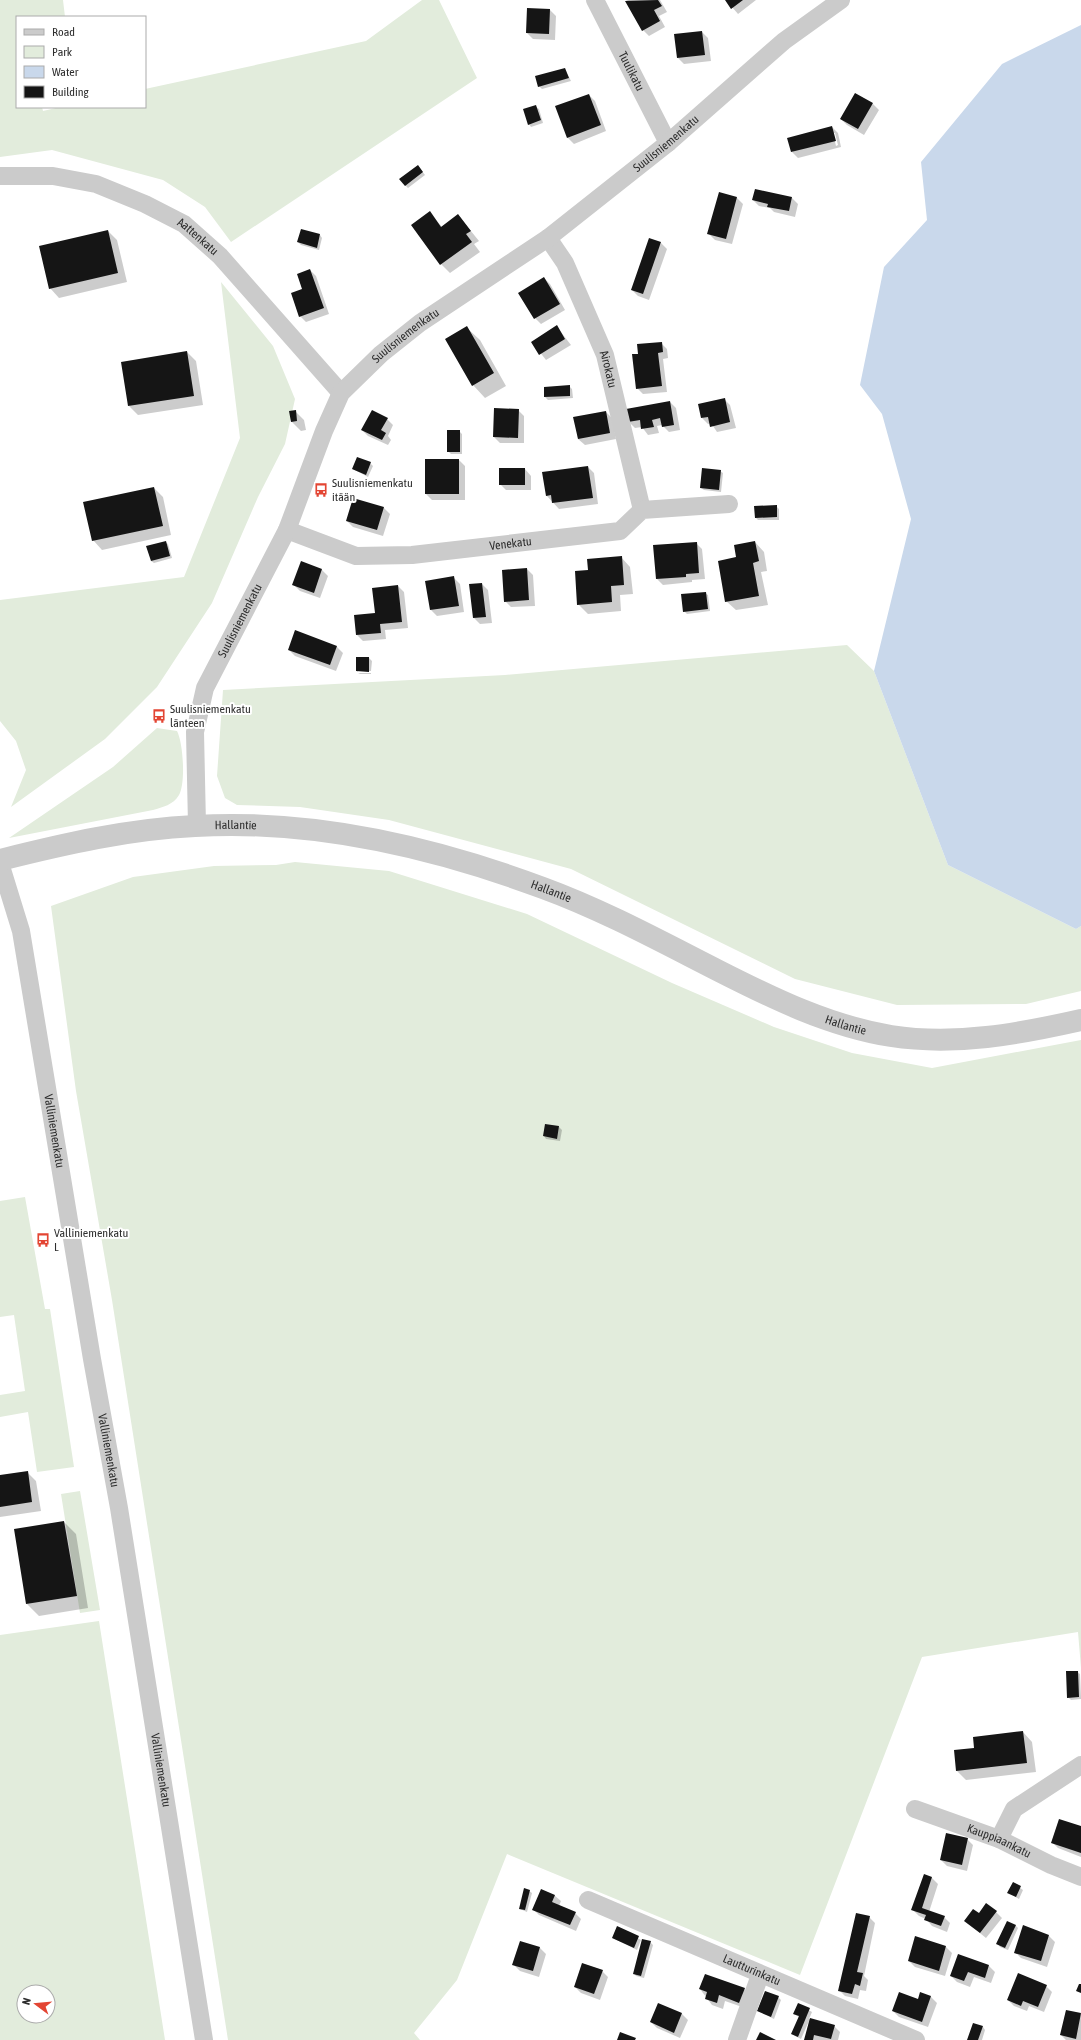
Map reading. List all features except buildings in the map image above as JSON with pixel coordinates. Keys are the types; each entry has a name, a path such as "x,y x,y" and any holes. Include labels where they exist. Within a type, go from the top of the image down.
{"street":[{"name":"Tuulikatu","path":"595,0 668,143"},
{"name":"Suulisniemenkatu","path":"197,825 195,732 205,688 287,530 324,431 341,393 381,354 420,323 548,238 668,143 784,41 841,0"},
{"name":"Aattenkatu","path":"0,176 53,176 96,184 145,204 184,224 220,256 341,393"},
{"name":"Airokatu","path":"548,238 565,263 606,355 642,510"},
{"path":"642,510 729,504"},
{"name":"Venekatu","path":"287,530 356,556 412,555 620,530 642,510"},
{"name":"Hallantie","path":"0,860 48,848 125,833 197,825 278,827 342,834 401,846 490,869 546,889 599,912 762,993 811,1014 858,1029 893,1036 977,1039 1022,1033 1081,1020"},
{"name":"Valliniemenkatu","path":"0,863 21,931 92,1359 119,1508 204,2040"},
{"path":"999,1839 1014,1809 1081,1765"},
{"name":"Kauppiaankatu","path":"915,1809 999,1839 1051,1864 1081,1876"},
{"name":"Lautturinkatu","path":"588,1900 760,1975 916,2040"},
{"path":"737,2040 760,1975"}],"green space":[{"path":"0,0 63,0 65,16 16,16 16,108 42,108 43,111 56,108 146,108 146,89 366,41 422,0 439,0 477,78 231,242 205,207 163,180 52,150 0,157"},
{"path":"221,282 273,346 295,399 285,444 258,497 212,603 157,687 105,739 11,807 26,770 16,741 0,721 0,600 184,577 240,438"},
{"path":"847,645 874,671 948,865 1076,929 1081,926 1081,991 1026,1004 897,1005 795,979 571,869 389,820 300,807 237,805 225,798 217,776 223,690 505,675"},
{"path":"157,728 177,731 181,744 183,763 182,781 179,795 174,801 168,805 153,810 9,838 113,767"},
{"path":"295,862 389,871 527,914 672,983 774,1027 852,1053 932,1068 1081,1040 1081,1668 1078,1632 922,1657 800,1975 507,1854 457,1980 414,2033 420,2040 228,2040 112,1300 76,1091 51,906 133,877 214,866 276,865"},
{"path":"25,1197 45,1309 50,1309 74,1467 37,1472 28,1412 0,1417 0,1395 25,1391 14,1315 0,1317 0,1201"},
{"path":"80,1491 100,1610 80,1613 61,1494"},
{"path":"99,1621 165,2040 0,2040 0,1635"}],"water":[{"path":"1081,25 1081,926 1076,929 948,865 874,671 911,519 882,414 860,385 884,267 927,220 921,162 1002,64"}],"place":[{"name":"Suulisniemenkatu itään","path":"321,490"},
{"name":"Suulisniemenkatu länteen","path":"159,716"},
{"name":"Valliniemenkatu L","path":"43,1240"}]}
